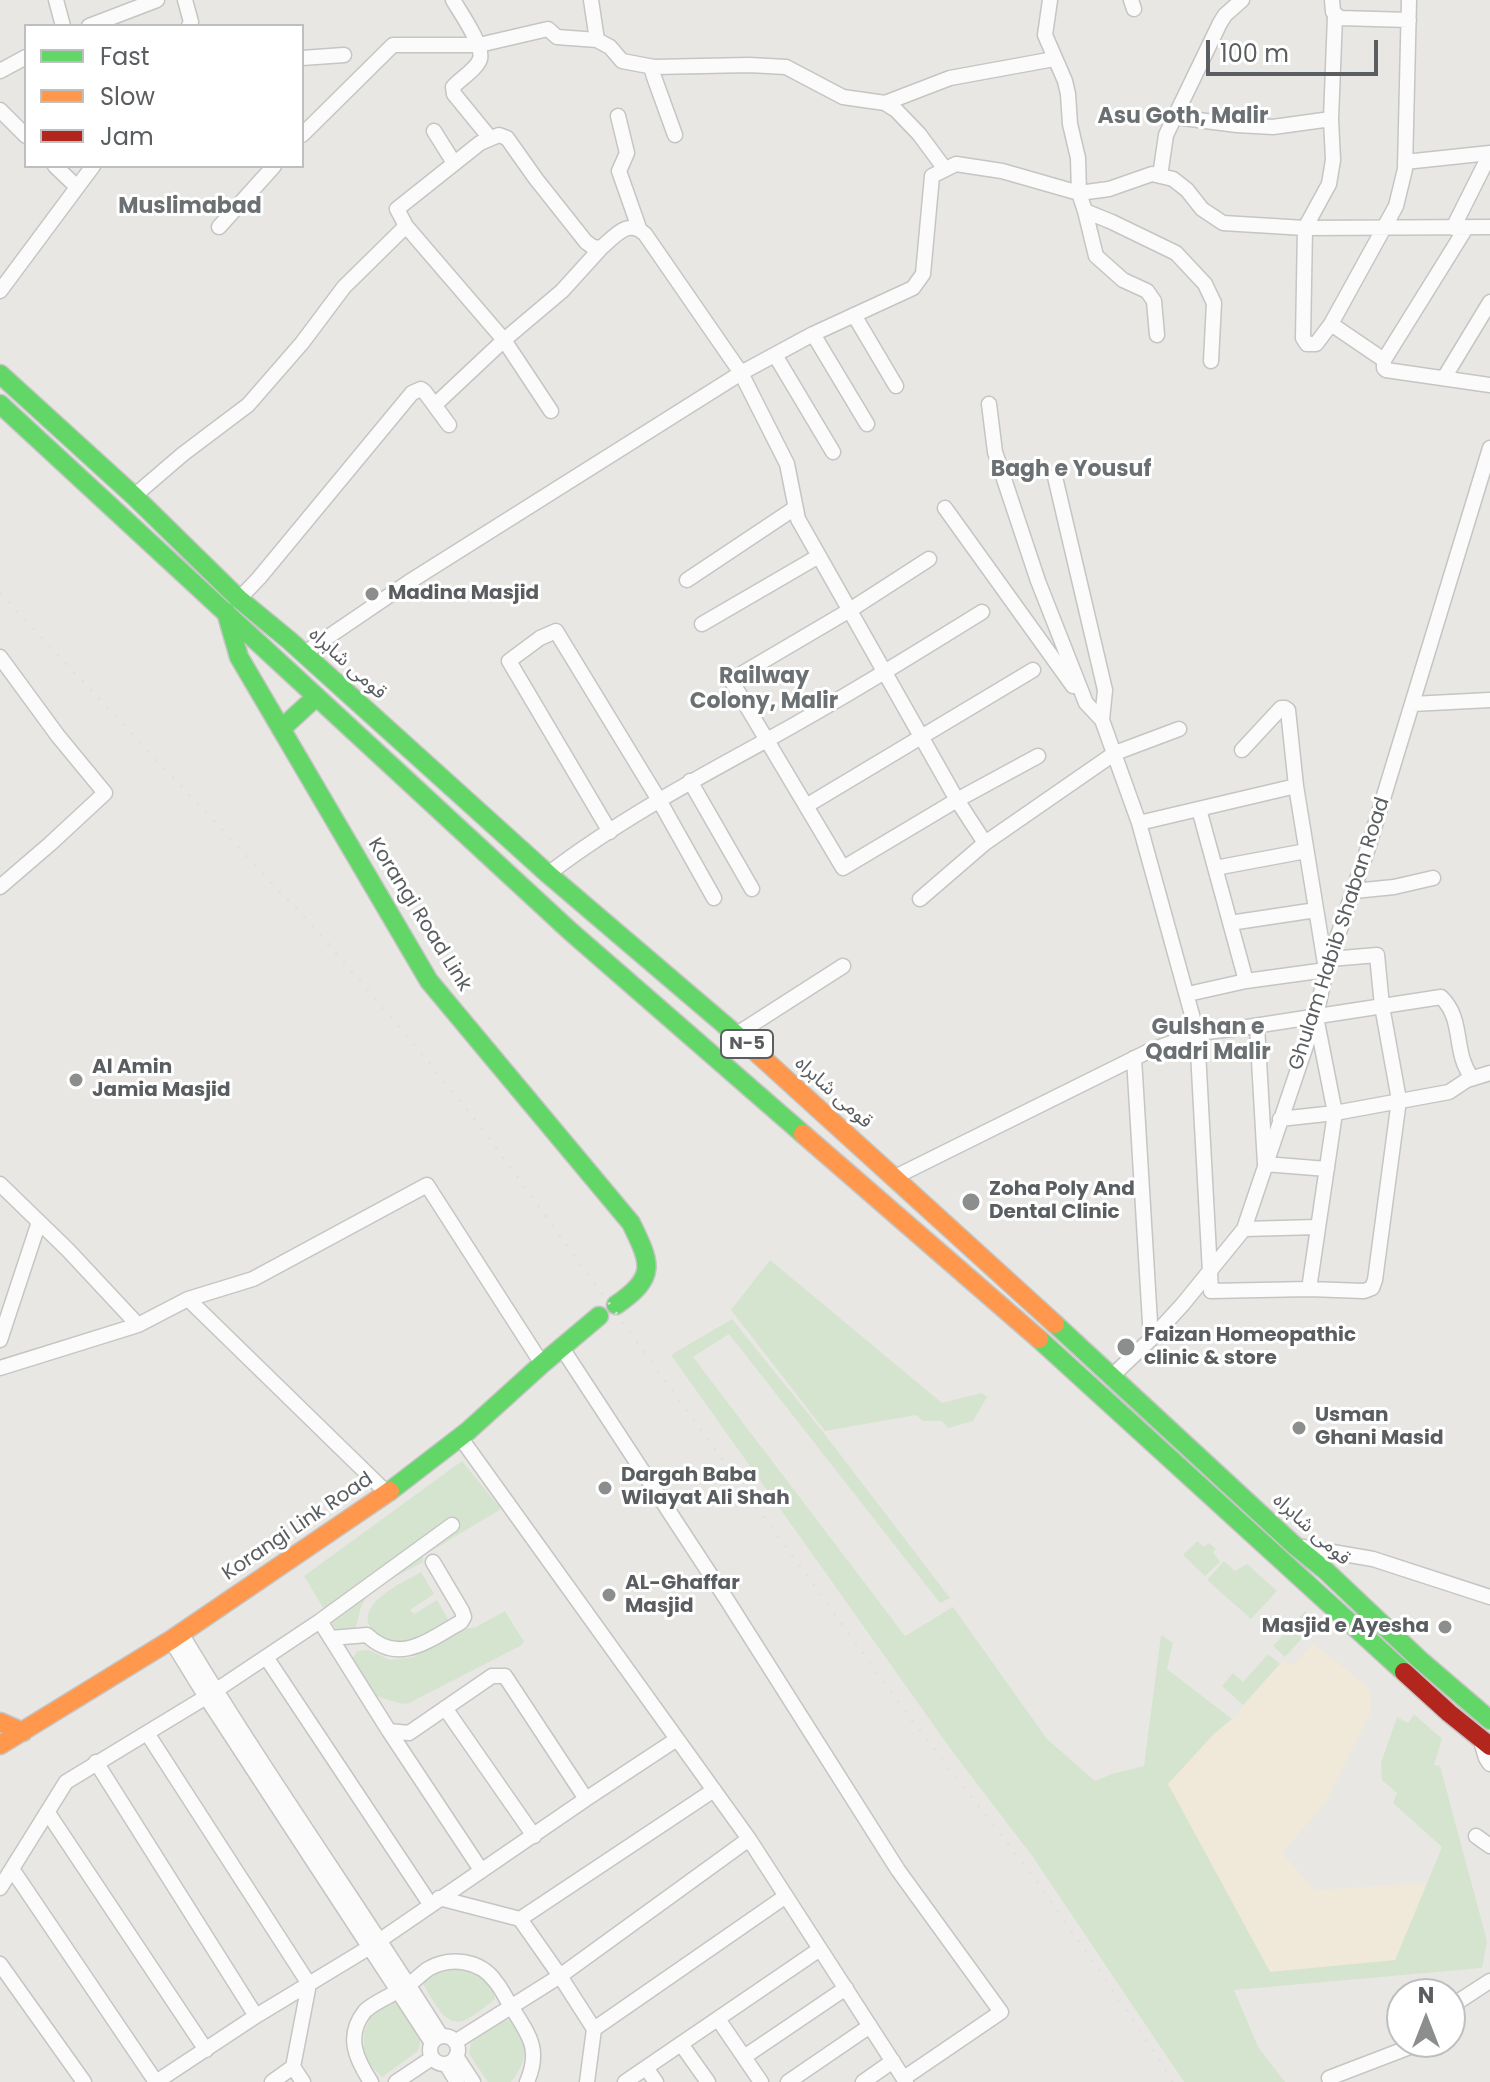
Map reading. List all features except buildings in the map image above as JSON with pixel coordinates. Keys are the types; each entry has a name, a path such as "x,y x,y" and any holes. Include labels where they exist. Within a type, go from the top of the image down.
{"main road":[{"name":"قومی شاہراہ","path":"0,374 134,496 316,697 570,931 1051,1350 1485,1742"},
{"name":"قومی شاہراہ","path":"0,404 232,606 303,654 548,874 737,1034 1420,1660 1489,1718"},
{"name":"Korangi Road Link","path":"232,606 239,657 429,981 631,1223 645,1250 648,1270 640,1287 616,1305"},
{"path":"281,729 316,697"},
{"name":"Korangi Link Road","path":"0,1745 176,1636 387,1493 460,1437 599,1316"},
{"path":"1249,1532 1261,1515"},
{"path":"0,1722 23,1732"}],"street":[{"path":"56,0 62,24"},
{"path":"94,24 157,0"},
{"path":"185,0 190,24"},
{"path":"453,0 479,45 480,60 453,87 454,94 490,138"},
{"path":"591,0 597,40"},
{"path":"1050,0 1045,35 1065,81 1078,158 1079,193 1096,256 1123,280 1147,291 1154,301 1157,335"},
{"path":"1160,176 1166,135 1220,23 1242,0"},
{"path":"1332,0 1331,8 1335,16 1331,119 1333,160 1329,184 1305,228 1303,338 1307,344 1316,344 1331,324 1396,206 1405,162 1409,0"},
{"path":"1335,16 1409,20"},
{"path":"304,128 393,45 479,45 548,29 557,37 597,40 610,47 622,61 654,67 786,67 843,97 885,103 896,110 945,169"},
{"path":"304,58 344,55"},
{"path":"0,71 24,58"},
{"path":"885,103 950,78 1054,59"},
{"path":"654,67 652,70 675,135"},
{"path":"0,110 24,134"},
{"path":"618,116 627,153 619,171 639,228 741,373 787,464 798,519 957,800 985,843"},
{"path":"1175,117 1273,127 1331,119"},
{"path":"434,131 454,163"},
{"path":"551,411 504,340 406,226 397,209 454,163 499,135 507,138 586,242 601,248"},
{"path":"1405,162 1490,153 1460,228 1384,360 1384,368 1390,372 1490,385"},
{"path":"303,654 409,582 741,373 813,334 913,288 923,274 932,176 956,164 1002,171 1079,193 1109,189 1152,174 1173,179 1187,190 1202,209 1223,223 1305,228 1490,227"},
{"path":"57,168 77,187"},
{"path":"0,291 91,168"},
{"path":"219,227 272,168"},
{"path":"1085,211 1176,253 1205,284 1214,303 1211,361"},
{"path":"134,496 248,405 302,343 344,287 406,226"},
{"path":"438,402 562,291 619,232 629,227 639,228"},
{"path":"1444,378 1490,302"},
{"path":"854,315 896,386"},
{"path":"1331,324 1384,360"},
{"path":"813,334 867,424"},
{"path":"775,355 833,452"},
{"path":"232,606 259,578 412,393 421,389 424,391 449,425"},
{"path":"989,404 995,452 1038,581 1086,703"},
{"name":"Ghulam Habib Shaban Road","path":"1112,1376 1183,1304 1244,1229 1316,1016 1328,965 1486,471 1490,448"},
{"path":"1055,477 1105,690 1102,720"},
{"path":"687,580 795,508"},
{"path":"945,508 1086,703 1102,720 1139,823 1197,1033 1211,1291 1364,1291 1372,1288 1399,1100 1382,1006 1377,955 1188,994"},
{"path":"702,624 819,556"},
{"path":"929,559 731,680 843,868 1038,756"},
{"path":"548,874 584,846 690,781 885,672 982,612"},
{"path":"610,832 509,661 540,638 556,631 659,800 714,898"},
{"path":"0,657 105,793 0,887"},
{"path":"806,806 1033,670"},
{"path":"1412,704 1490,700"},
{"path":"1242,750 1281,708 1288,710 1306,851 1328,965"},
{"path":"920,899 985,843 1115,753 1179,729"},
{"path":"690,781 752,889"},
{"path":"1139,823 1296,786"},
{"path":"1199,809 1246,981"},
{"path":"1215,868 1306,851"},
{"path":"1354,891 1394,887 1433,878"},
{"path":"1230,923 1316,910"},
{"path":"737,1034 843,966"},
{"path":"893,1178 1134,1058 1197,1033 1441,997 1454,1014 1460,1049 1466,1070 1472,1078"},
{"path":"1309,1289 1335,1113 1316,1016"},
{"path":"1257,1026 1265,1164 1327,1169"},
{"path":"1134,1058 1151,1339"},
{"path":"1280,1119 1335,1113 1449,1092 1472,1078 1490,1073"},
{"path":"0,1184 138,1325"},
{"path":"0,1368 138,1325 188,1299 253,1279 427,1185 542,1364"},
{"path":"0,1340 39,1222"},
{"path":"1244,1229 1318,1227"},
{"path":"188,1299 387,1493"},
{"path":"460,1437 749,1839 905,2080 1001,2012 898,1870 562,1348"},
{"path":"0,1888 66,1782 266,1657 452,1525"},
{"path":"1294,1545 1373,1559 1490,1597"},
{"path":"331,1638 367,1635 378,1646 398,1651 418,1646 461,1622 464,1617 462,1611 433,1562"},
{"path":"320,1621 481,1870"},
{"path":"176,1636 210,1694 444,2050 473,2082"},
{"path":"266,1657 435,1901 520,1919 594,2029 587,2082"},
{"path":"389,1731 409,1733 492,1676 505,1676 586,1799"},
{"path":"445,1708 534,1836"},
{"path":"147,1733 309,1984 293,2067 272,2082"},
{"path":"12,1869 156,2082 375,1943 677,1739"},
{"path":"1485,1742 1486,1758 1490,1764"},
{"path":"96,1762 256,2016"},
{"path":"520,1919 714,1790"},
{"path":"48,1813 206,2050"},
{"path":"1476,1836 1490,1846"},
{"path":"396,2082 560,1976 749,1839"},
{"path":"594,2029 786,1896"},
{"path":"625,2082 820,1949"},
{"path":"371,2082 359,2063 354,2038 366,2010 430,1968 446,1962 467,1962 482,1968 494,1979 529,2034 533,2047 533,2068 527,2082"},
{"path":"0,1964 84,2082"},
{"path":"1466,1997 1490,1981"},
{"path":"744,2057 846,1988"},
{"path":"718,2019 761,2082"},
{"path":"788,2082 870,2026"},
{"path":"681,2044 708,2082"},
{"path":"444,2050 457,2082"},
{"path":"1329,2078 1386,2056"},
{"path":"863,2082 893,2061"},
{"path":"293,2067 303,2082"},
{"path":"646,2068 656,2082"}],"green space":[{"path":"770,1260 942,1403 982,1393 987,1397 973,1421 948,1428 942,1421 923,1421 916,1415 825,1431 731,1310"},
{"path":"732,1319 950,1598 940,1603 729,1334 693,1357 905,1636 953,1607 1047,1739 1095,1781 1144,1766 1161,1635 1173,1643 1167,1669 1232,1719 1214,1734 1168,1785 1395,1960 1442,1847 1393,1803 1397,1793 1382,1780 1381,1763 1397,1717 1408,1723 1414,1714 1442,1739 1434,1765 1440,1766 1487,1941 1482,1968 1234,1990 1258,2047 1285,2082 1184,2082 1033,1857 952,1751 671,1355"},
{"path":"462,1461 501,1509 423,1556 423,1562 372,1589 361,1607 352,1642 345,1644 304,1576"},
{"path":"1197,1541 1204,1547 1209,1543 1216,1549 1213,1552 1220,1562 1205,1576 1183,1555"},
{"path":"1224,1561 1235,1571 1247,1564 1277,1591 1251,1619 1207,1580"},
{"path":"421,1572 434,1594 410,1610 414,1614 437,1600 450,1623 412,1644 394,1646 371,1629 368,1618 371,1609 388,1591"},
{"path":"505,1611 524,1642 520,1646 409,1703 402,1704 373,1695 353,1658 357,1651 369,1650 390,1660 413,1657"},
{"path":"1305,1611 1317,1622 1285,1657 1273,1646"},
{"path":"1268,1654 1280,1664 1243,1705 1222,1686 1233,1673 1243,1682"},
{"path":"452,1966 467,1969 486,1980 495,1999 475,2014 456,2022 444,2015 423,1984 436,1972"},
{"path":"395,2000 421,2037 418,2051 382,2077 369,2064 364,2049 364,2032 371,2016"},
{"path":"509,2019 522,2033 524,2058 511,2082 488,2082 469,2054 471,2043 493,2026"}],"sand":[{"path":"1313,1643 1370,1689 1371,1712 1326,1802 1282,1853 1315,1890 1427,1883 1395,1960 1270,1972 1168,1784 1232,1719 1280,1664 1284,1661 1293,1666"}],"railway":[{"path":"0,593 316,930 481,1127 914,1723 1036,1880 1173,2082"}],"traffic: fast":[{"path":"0,374 134,496 239,599 290,641 548,874 746,1043"},
{"path":"0,404 570,931 803,1134"},
{"path":"226,612 239,657 429,981 631,1223 643,1249 646,1269 638,1286 616,1305"},
{"path":"281,729 316,697"},
{"path":"390,1491 468,1431 599,1316"},
{"path":"1055,1324 1420,1660 1490,1720"},
{"path":"1039,1339 1404,1672"}],"traffic: slow":[{"path":"746,1043 1055,1324"},
{"path":"803,1134 1039,1339"},
{"path":"0,1745 171,1640 390,1491"},
{"path":"0,1722 23,1732"}],"traffic: jam":[{"path":"1404,1672 1490,1746"}],"place":[{"name":"Madina Masjid","path":"372,594"},
{"name":"Al Amin Jamia Masjid","path":"76,1080"},
{"name":"Zoha Poly And Dental Clinic","path":"971,1202"},
{"name":"Faizan Homeopathic clinic & store","path":"1126,1347"},
{"name":"Usman Ghani Masid","path":"1299,1428"},
{"name":"Dargah Baba Wilayat Ali Shah","path":"605,1488"},
{"name":"AL-Ghaffar Masjid","path":"609,1595"},
{"name":"Masjid e Ayesha","path":"1445,1627"}],"district":[{"name":"Asu Goth, Malir","path":"1183,117"},
{"name":"Muslimabad","path":"190,207"},
{"name":"Bagh e Yousuf","path":"1071,470"},
{"name":"Railway Colony, Malir","path":"764,690"},
{"name":"Gulshan e Qadri Malir","path":"1208,1040"}]}
